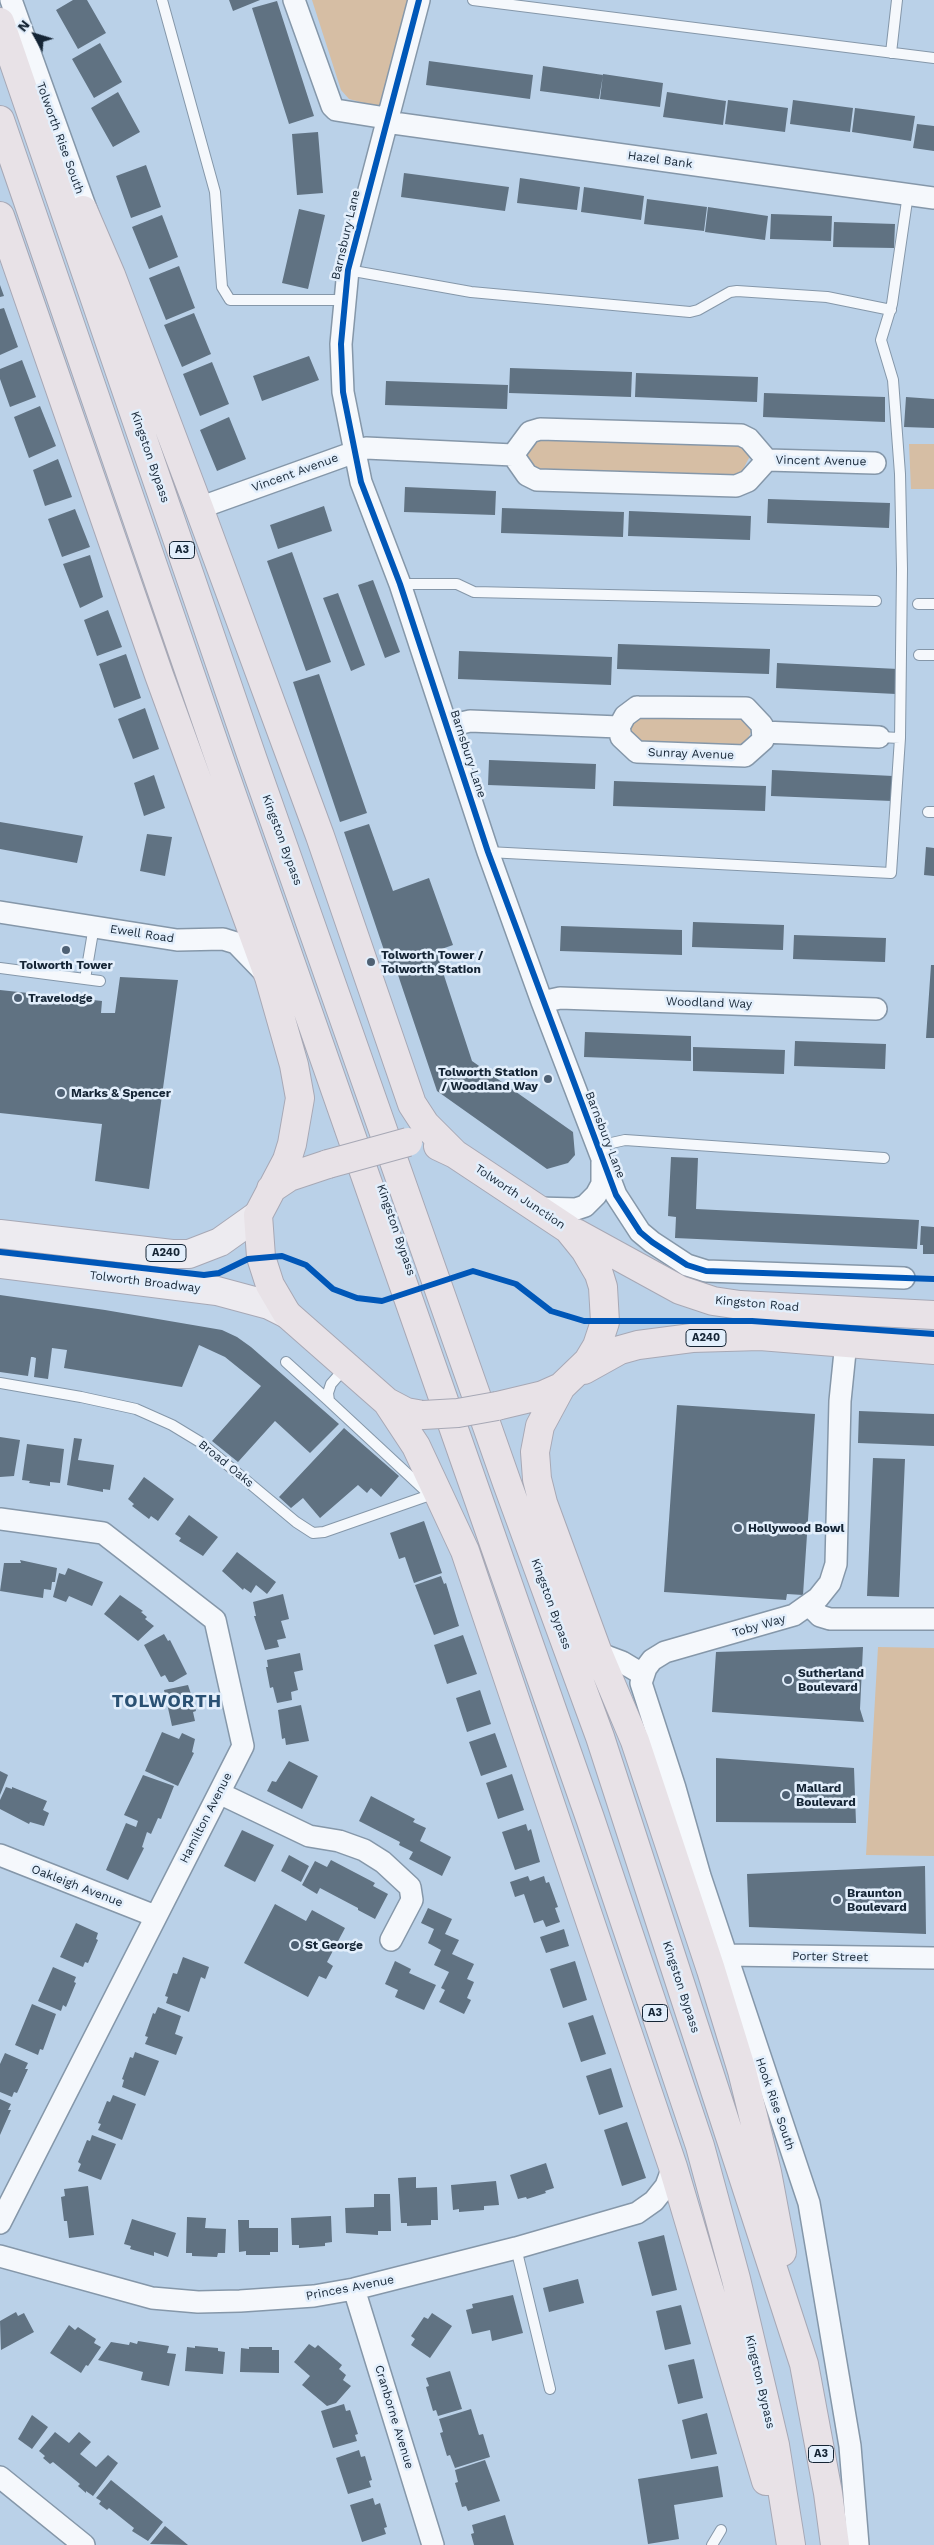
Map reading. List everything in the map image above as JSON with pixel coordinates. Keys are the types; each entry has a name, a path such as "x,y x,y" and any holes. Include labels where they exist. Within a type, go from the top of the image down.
{"highway":[{"path":"0,20 111,275 320,836 412,1104 425,1124 455,1154"},
{"name":"Kingston Bypass","path":"0,20 253,760 504,1473 600,1737 804,2364 828,2493 835,2545"},
{"name":"Kingston Bypass","path":"0,120 215,746 590,1818 700,2146 736,2279 775,2445 791,2545"},
{"path":"0,216 159,675 269,977 294,1065 300,1098 297,1124 287,1160 271,1189"},
{"name":"Tolworth Junction","path":"258,1215 261,1258 270,1285 287,1314 387,1402 406,1412 423,1415 458,1413 543,1395 568,1382 588,1361 598,1346 605,1322 606,1306 599,1274 585,1250 568,1229 455,1154 421,1141 408,1142 289,1177 271,1189"},
{"name":"A240","path":"258,1215 271,1189"},
{"name":"Kingston Road","path":"568,1229 651,1276 680,1290 713,1301 740,1305 934,1315"},
{"name":"A240","path":"568,1382 606,1357 638,1345 692,1338 760,1336 934,1350"},
{"path":"568,1382 540,1426 535,1452 537,1479 543,1503 598,1653 635,1741 708,1961 742,2071 767,2172 804,2364"},
{"path":"387,1402 416,1446 434,1492 465,1551 673,2167 769,2490 783,2545"}],"main road":[{"name":"A240","path":"0,1234 172,1254 189,1254 220,1242 258,1215"},
{"name":"Tolworth Broadway","path":"0,1264 217,1292 269,1306 287,1314"}],"street":[{"name":"Tolworth Rise South","path":"11,0 111,275"},
{"name":"Hazel Bank","path":"294,0 332,106 336,110 386,120 934,198"},
{"name":"Barnsbury Lane","path":"419,0 348,270 341,344 343,392 361,482 400,584 488,852 542,1002 616,1195 640,1232 671,1257 687,1266 706,1271 904,1278"},
{"name":"Vincent Avenue","path":"513,455 530,432 540,429 741,435 749,439 767,460 875,463"},
{"name":"Vincent Avenue","path":"199,508 366,448 513,455"},
{"name":"Vincent Avenue","path":"513,455 527,475 537,480 736,486 748,481 767,460"},
{"path":"448,726 470,721 620,727 625,716 637,707 746,708 757,717 763,732 879,737"},
{"name":"Sunray Avenue","path":"620,727 621,737 637,752 734,756 745,756 753,751 763,740 763,732"},
{"name":"Ewell Road","path":"0,912 177,940 223,939 236,943 269,977"},
{"name":"Woodland Way","path":"542,1002 560,998 876,1009"},
{"name":"Barnsbury Lane","path":"537,1208 576,1209 591,1202 602,1184 600,1152"},
{"name":"Toby Way","path":"642,1674 652,1660 665,1652 794,1615 818,1598 830,1583 836,1564 840,1401 846,1342"},
{"name":"Hamilton Avenue","path":"0,1519 103,1533 214,1620 243,1746 0,2223"},
{"path":"809,1605 820,1616 830,1619 934,1619"},
{"path":"598,1653 622,1662 642,1674"},
{"name":"Hook Rise South","path":"642,1674 641,1683 726,1955 809,2203 850,2446 858,2545"},
{"path":"219,1793 309,1836 340,1841 364,1850 383,1862 410,1887 412,1900 391,1940"},
{"name":"Oakleigh Avenue","path":"0,1855 155,1916"},
{"name":"Porter Street","path":"726,1955 934,1958"},
{"name":"Princes Avenue","path":"0,2256 152,2298 198,2302 267,2300 354,2289 516,2248 637,2213 654,2201 666,2186 673,2167"},
{"name":"Cranborne Avenue","path":"354,2289 433,2545"},
{"path":"0,2477 84,2545"}],"lane":[{"path":"162,0 215,192 222,287 230,300 345,300"},
{"path":"473,0 934,58"},
{"path":"891,53 897,0"},
{"path":"488,852 891,873 900,738 902,569 900,474 892,380 881,340 891,310 908,194"},
{"path":"348,270 471,292 690,312 698,310 730,292 737,291 828,297 891,310"},
{"path":"400,584 456,584 474,592 605,593 738,599 876,601"},
{"path":"918,604 934,604"},
{"path":"919,654 934,655"},
{"path":"879,737 900,738"},
{"path":"85,979 94,926"},
{"path":"0,968 100,981"},
{"path":"600,1152 625,1140 884,1158"},
{"path":"286,1362 434,1492"},
{"path":"329,1401 328,1393 331,1384 346,1367"},
{"name":"Broad Oaks","path":"0,1383 136,1409 172,1425 200,1442 296,1522 312,1533 324,1532 434,1492"},
{"path":"516,2248 550,2389"},
{"path":"712,2545 721,2530"}],"shaded area":[{"path":"312,0 409,0 379,107 349,99 341,90"},
{"path":"544,437 729,440 748,449 749,458 740,475 731,479 538,471 526,463 525,451 532,441"},
{"path":"909,444 934,444 934,489 911,489"},
{"path":"643,713 739,714 746,720 752,730 747,740 736,748 641,743 626,729"},
{"path":"878,1647 934,1648 934,1856 866,1855"}],"building":[{"path":"73,0 87,0 106,33 78,49 56,10"},
{"path":"229,0 260,0 233,11"},
{"path":"277,1 314,116 289,124 252,8"},
{"path":"100,43 122,82 94,98 72,59"},
{"path":"429,61 533,75 530,99 426,85"},
{"path":"543,66 603,75 599,99 540,91"},
{"path":"603,74 663,83 660,107 600,99"},
{"path":"118,92 140,132 113,147 91,108"},
{"path":"667,92 726,101 723,125 663,117"},
{"path":"728,100 788,108 785,132 725,124"},
{"path":"793,100 853,108 850,132 790,124"},
{"path":"855,108 915,116 911,141 852,132"},
{"path":"917,124 934,126 934,151 913,148"},
{"path":"318,132 323,193 297,195 292,134"},
{"path":"146,165 161,207 131,218 116,176"},
{"path":"404,173 509,187 505,211 401,197"},
{"path":"520,178 580,187 577,210 517,203"},
{"path":"584,187 644,196 641,220 581,212"},
{"path":"647,199 707,207 704,231 644,224"},
{"path":"708,207 768,216 765,240 705,232"},
{"path":"299,209 325,215 308,289 282,283"},
{"path":"771,214 832,216 831,241 770,239"},
{"path":"162,215 178,257 149,269 132,227"},
{"path":"834,222 895,224 894,248 833,247"},
{"path":"179,266 195,308 166,320 149,278"},
{"path":"0,285 4,296 0,297"},
{"path":"4,308 18,347 0,355 0,309"},
{"path":"194,313 211,354 182,367 164,325"},
{"path":"309,356 319,380 262,401 253,376"},
{"path":"22,360 36,397 10,407 0,379 0,369"},
{"path":"212,362 229,404 200,416 183,374"},
{"path":"510,368 632,372 631,397 509,393"},
{"path":"636,373 758,377 757,402 635,397"},
{"path":"386,381 508,385 507,409 385,405"},
{"path":"764,393 885,397 885,422 763,417"},
{"path":"906,397 934,399 934,428 904,427"},
{"path":"40,406 56,446 29,458 14,417"},
{"path":"229,417 246,459 217,471 200,430"},
{"path":"58,459 72,497 45,506 33,470"},
{"path":"405,487 496,491 495,515 404,512"},
{"path":"768,499 890,503 889,528 767,523"},
{"path":"324,506 332,531 278,549 270,525"},
{"path":"502,508 624,512 623,537 501,533"},
{"path":"75,509 90,547 62,557 48,519"},
{"path":"629,511 751,516 750,540 628,536"},
{"path":"292,552 331,662 306,671 267,561"},
{"path":"90,555 103,597 80,608 63,564"},
{"path":"373,580 400,652 385,658 358,585"},
{"path":"338,593 365,665 351,671 323,598"},
{"path":"108,610 122,647 97,656 84,620"},
{"path":"618,644 770,649 769,674 617,669"},
{"path":"459,651 612,657 611,685 458,679"},
{"path":"126,654 141,698 114,708 99,664"},
{"path":"777,663 898,669 896,694 776,688"},
{"path":"319,674 367,813 340,822 293,682"},
{"path":"145,708 159,749 133,759 118,719"},
{"path":"489,760 596,764 595,789 488,785"},
{"path":"772,770 893,776 892,801 771,796"},
{"path":"154,775 165,808 144,816 134,783"},
{"path":"614,781 766,786 765,811 613,806"},
{"path":"0,822 83,836 77,863 0,849"},
{"path":"369,824 393,891 429,878 453,945 436,951 472,1061 573,1132 575,1155 568,1163 547,1169 437,1091 395,966 390,968 344,832"},
{"path":"147,834 172,837 165,876 140,871"},
{"path":"926,847 934,848 934,876 924,875"},
{"path":"693,922 784,925 783,950 692,947"},
{"path":"561,926 682,930 682,955 560,951"},
{"path":"794,935 886,938 885,962 793,959"},
{"path":"931,965 934,965 934,1038 926,1038"},
{"path":"120,977 178,980 149,1189 95,1181 102,1124 0,1113 0,990 102,1001 101,1013 115,1013"},
{"path":"585,1032 691,1036 691,1061 584,1057"},
{"path":"795,1041 886,1044 885,1069 794,1066"},
{"path":"693,1047 785,1050 784,1074 693,1071"},
{"path":"671,1157 698,1158 696,1209 919,1220 917,1249 675,1238 676,1217 668,1216"},
{"path":"921,1226 934,1227 934,1254 923,1254 923,1245 920,1245"},
{"path":"0,1295 105,1310 222,1330 237,1337 251,1347 339,1424 310,1453 275,1421 238,1462 212,1441 261,1386 225,1357 199,1345 182,1387 64,1368 67,1350 52,1348 48,1379 34,1377 36,1358 33,1357 31,1357 28,1376 0,1372"},
{"name":"Hollywood Bowl","path":"677,1405 815,1414 803,1595 787,1594 786,1600 664,1592"},
{"path":"859,1411 934,1414 934,1446 858,1443"},
{"path":"344,1428 399,1476 381,1497 371,1488 367,1493 358,1485 320,1518 303,1498 291,1508 279,1497"},
{"path":"0,1437 20,1440 14,1476 0,1477"},
{"path":"74,1438 82,1439 78,1460 114,1465 110,1490 103,1489 103,1492 67,1485"},
{"path":"27,1444 64,1449 60,1483 50,1482 50,1486 22,1480"},
{"path":"873,1458 905,1459 899,1597 867,1596"},
{"path":"144,1477 174,1499 158,1521 151,1516 149,1519 132,1506 134,1504 128,1499"},
{"path":"189,1515 218,1537 203,1556 179,1541 181,1538 175,1534"},
{"path":"424,1521 442,1573 414,1583 405,1557 399,1559 390,1533"},
{"path":"237,1552 276,1582 267,1594 256,1585 251,1593 244,1588 243,1590 222,1571"},
{"path":"20,1560 57,1568 55,1582 52,1582 51,1590 44,1589 43,1598 0,1591 4,1563 21,1563"},
{"path":"68,1568 103,1582 92,1606 69,1596 66,1602 53,1597 59,1573 65,1575"},
{"path":"441,1576 444,1584 446,1583 459,1626 434,1635 415,1585"},
{"path":"283,1594 289,1619 281,1621 286,1638 277,1640 279,1647 265,1650 254,1616 256,1616 253,1602"},
{"path":"120,1595 143,1611 141,1612 147,1617 145,1619 154,1626 138,1641 104,1614"},
{"path":"164,1634 168,1641 170,1640 187,1674 173,1682 169,1682 165,1675 161,1677 144,1645"},
{"path":"463,1635 477,1674 447,1684 434,1645"},
{"name":"Sutherland Boulevard","path":"863,1647 860,1709 864,1722 712,1712 716,1652"},
{"path":"300,1653 303,1670 294,1672 298,1690 291,1692 292,1700 277,1703 273,1687 270,1688 266,1667 268,1667 267,1660"},
{"path":"188,1685 193,1700 190,1701 191,1705 194,1704 196,1711 193,1712 195,1721 172,1726 164,1690"},
{"path":"480,1690 491,1724 467,1732 456,1698"},
{"path":"301,1705 309,1741 286,1745 285,1738 282,1739 278,1710"},
{"path":"162,1732 179,1739 182,1733 195,1739 192,1752 194,1753 178,1786 145,1771"},
{"path":"495,1733 507,1767 481,1776 469,1742"},
{"name":"Mallard Boulevard","path":"716,1758 854,1768 856,1823 716,1822"},
{"path":"289,1761 318,1776 302,1809 267,1791 272,1781 276,1782"},
{"path":"0,1771 8,1775 0,1795"},
{"path":"512,1774 524,1810 498,1819 486,1783"},
{"path":"143,1775 174,1786 161,1819 158,1818 151,1834 147,1832 142,1847 144,1848 128,1880 106,1870 126,1823 136,1827 138,1821 124,1815"},
{"path":"6,1787 12,1789 12,1787 47,1801 43,1810 49,1813 44,1826 30,1822 29,1824 0,1809 0,1800"},
{"path":"371,1796 415,1819 413,1822 426,1828 420,1841 451,1857 442,1876 409,1859 413,1852 399,1845 400,1842 359,1821"},
{"path":"526,1824 528,1831 531,1829 540,1862 515,1870 502,1832"},
{"path":"242,1830 274,1845 255,1882 224,1866"},
{"path":"289,1855 309,1866 301,1882 281,1871"},
{"path":"331,1860 375,1883 373,1886 388,1894 375,1919 320,1888 317,1894 302,1885 315,1861 327,1867"},
{"name":"Braunton Boulevard","path":"925,1866 926,1934 749,1927 747,1874"},
{"path":"528,1876 530,1881 544,1876 546,1883 549,1882 558,1907 555,1908 560,1922 546,1927 543,1920 534,1923 524,1894 515,1897 510,1882"},
{"name":"St George","path":"275,1904 306,1921 312,1910 345,1928 327,1962 333,1966 326,1979 319,1976 308,1997 244,1963"},
{"path":"428,1908 452,1919 445,1934 459,1940 452,1954 474,1964 467,1979 474,1982 467,1998 471,2000 464,2014 439,2002 445,1990 441,1988 449,1972 434,1965 441,1950 428,1943 434,1929 421,1923"},
{"path":"76,1923 98,1933 96,1939 98,1940 88,1963 85,1962 83,1967 60,1957"},
{"path":"564,1929 569,1946 546,1953 540,1937"},
{"path":"183,1957 209,1967 205,1979 201,1977 189,2012 166,2003 168,1997 165,1996 173,1973 177,1974"},
{"path":"395,1961 411,1969 409,1973 436,1985 424,2010 395,1997 398,1990 385,1984"},
{"path":"575,1961 587,2000 563,2008 550,1969"},
{"path":"53,1967 76,1977 74,1982 76,1983 66,2007 63,2005 61,2011 38,2001"},
{"path":"32,2004 56,2014 43,2050 40,2049 38,2055 15,2045"},
{"path":"158,2007 181,2016 175,2034 183,2037 176,2055 145,2044 148,2037 145,2036 153,2013 155,2014"},
{"path":"593,2015 606,2054 581,2062 568,2023"},
{"path":"135,2052 159,2061 145,2096 122,2087 124,2080 122,2079 130,2057 133,2058"},
{"path":"5,2053 28,2063 25,2069 28,2069 17,2093 14,2092 12,2097 0,2092 0,2064"},
{"path":"611,2068 623,2107 599,2115 586,2076"},
{"path":"113,2095 136,2104 122,2140 98,2130 101,2124 98,2123 107,2101 110,2102"},
{"path":"0,2099 11,2104 8,2110 11,2110 0,2135"},
{"path":"627,2122 646,2178 622,2186 604,2130"},
{"path":"92,2135 116,2144 101,2180 78,2171 81,2164 78,2162 87,2140 90,2141"},
{"path":"546,2163 554,2188 545,2191 546,2193 527,2199 526,2197 518,2199 510,2175"},
{"path":"416,2177 416,2188 437,2187 438,2220 431,2220 431,2225 407,2226 407,2223 401,2223 398,2178"},
{"path":"496,2181 499,2205 484,2206 484,2210 459,2212 459,2209 453,2210 451,2185"},
{"path":"88,2186 94,2235 69,2238 67,2221 64,2221 61,2197 65,2196 64,2189"},
{"path":"374,2194 390,2194 391,2231 378,2231 378,2235 346,2233 345,2208 374,2207"},
{"path":"331,2216 332,2242 325,2243 325,2246 299,2248 299,2245 292,2245 291,2218"},
{"path":"187,2217 206,2218 205,2228 226,2229 225,2253 218,2253 217,2257 192,2256 192,2253 186,2253"},
{"path":"132,2219 176,2233 168,2257 154,2252 154,2256 130,2249 131,2246 124,2244"},
{"path":"238,2220 249,2220 249,2228 278,2228 278,2252 270,2252 270,2255 246,2255 246,2251 239,2252"},
{"path":"664,2235 677,2290 652,2296 638,2242"},
{"path":"578,2279 584,2303 549,2312 543,2288"},
{"path":"513,2295 523,2333 492,2341 490,2330 472,2334 466,2310 473,2308 472,2304"},
{"path":"681,2305 691,2344 665,2350 656,2311"},
{"path":"16,2312 18,2316 24,2313 34,2332 1,2350 0,2321"},
{"path":"432,2313 452,2326 430,2358 411,2345 415,2339 411,2336 424,2317 428,2319"},
{"path":"69,2325 75,2330 78,2327 96,2339 94,2343 101,2347 81,2373 50,2353"},
{"path":"138,2341 169,2346 167,2353 176,2354 169,2386 141,2380 143,2372 98,2360 111,2342 129,2345 130,2342 137,2344"},
{"path":"309,2344 315,2348 318,2345 342,2365 339,2369 346,2375 343,2380 351,2386 336,2403 327,2406 302,2385 310,2376 294,2362"},
{"path":"195,2346 218,2348 218,2351 225,2352 223,2374 185,2371 187,2347 195,2348"},
{"path":"249,2347 272,2347 272,2350 279,2350 279,2373 240,2372 241,2348 249,2349"},
{"path":"694,2359 703,2398 678,2404 668,2365"},
{"path":"450,2371 462,2409 438,2416 436,2410 433,2411 426,2387 429,2386 426,2378"},
{"path":"344,2404 346,2411 350,2410 358,2434 355,2435 357,2441 333,2448 321,2411"},
{"path":"471,2409 479,2435 483,2434 490,2457 455,2468 450,2455 447,2456 440,2433 443,2432 439,2419"},
{"path":"707,2413 717,2454 691,2459 682,2420"},
{"path":"32,2415 48,2427 32,2449 18,2439"},
{"path":"55,2432 69,2443 79,2432 91,2442 80,2454 96,2467 108,2455 118,2463 93,2496 86,2491 86,2493 78,2486 80,2484 53,2462 50,2464 43,2458 45,2456 39,2451"},
{"path":"359,2450 361,2457 365,2456 372,2480 369,2481 371,2487 348,2494 336,2458"},
{"path":"485,2460 500,2501 468,2511 466,2506 462,2507 455,2483 458,2482 455,2470"},
{"path":"718,2466 723,2497 674,2505 679,2539 648,2544 638,2479"},
{"path":"111,2480 163,2522 148,2541 132,2531 134,2528 109,2508 107,2510 99,2504 101,2501 96,2498"},
{"path":"373,2498 375,2505 380,2503 387,2527 384,2528 386,2534 362,2542 350,2505"},
{"path":"505,2515 514,2545 474,2545 471,2534 474,2533 472,2525"},
{"path":"165,2526 188,2545 150,2544"}],"cycle path":[{"path":"419,0 348,270 341,344 343,392 361,482 400,584 488,852 616,1195 640,1232 687,1265 706,1271 934,1279"},
{"path":"0,1252 204,1275 219,1273 248,1259 282,1256 306,1265 333,1289 357,1298 382,1301 473,1271 516,1284 551,1311 584,1321 752,1321 934,1334"}],"place":[{"name":"Tolworth Tower","path":"66,950"},
{"name":"Tolworth Tower / Tolworth Station","path":"371,962"},
{"name":"Travelodge","path":"18,998"},
{"name":"Tolworth Station / Woodland Way","path":"548,1079"},
{"name":"Marks & Spencer","path":"61,1093"},
{"name":"Hollywood Bowl","path":"738,1528"},
{"name":"Sutherland Boulevard","path":"788,1680"},
{"name":"Mallard Boulevard","path":"786,1795"},
{"name":"Braunton Boulevard","path":"837,1900"},
{"name":"St George","path":"295,1945"}],"district":[{"name":"TOLWORTH","path":"167,1702"}]}
